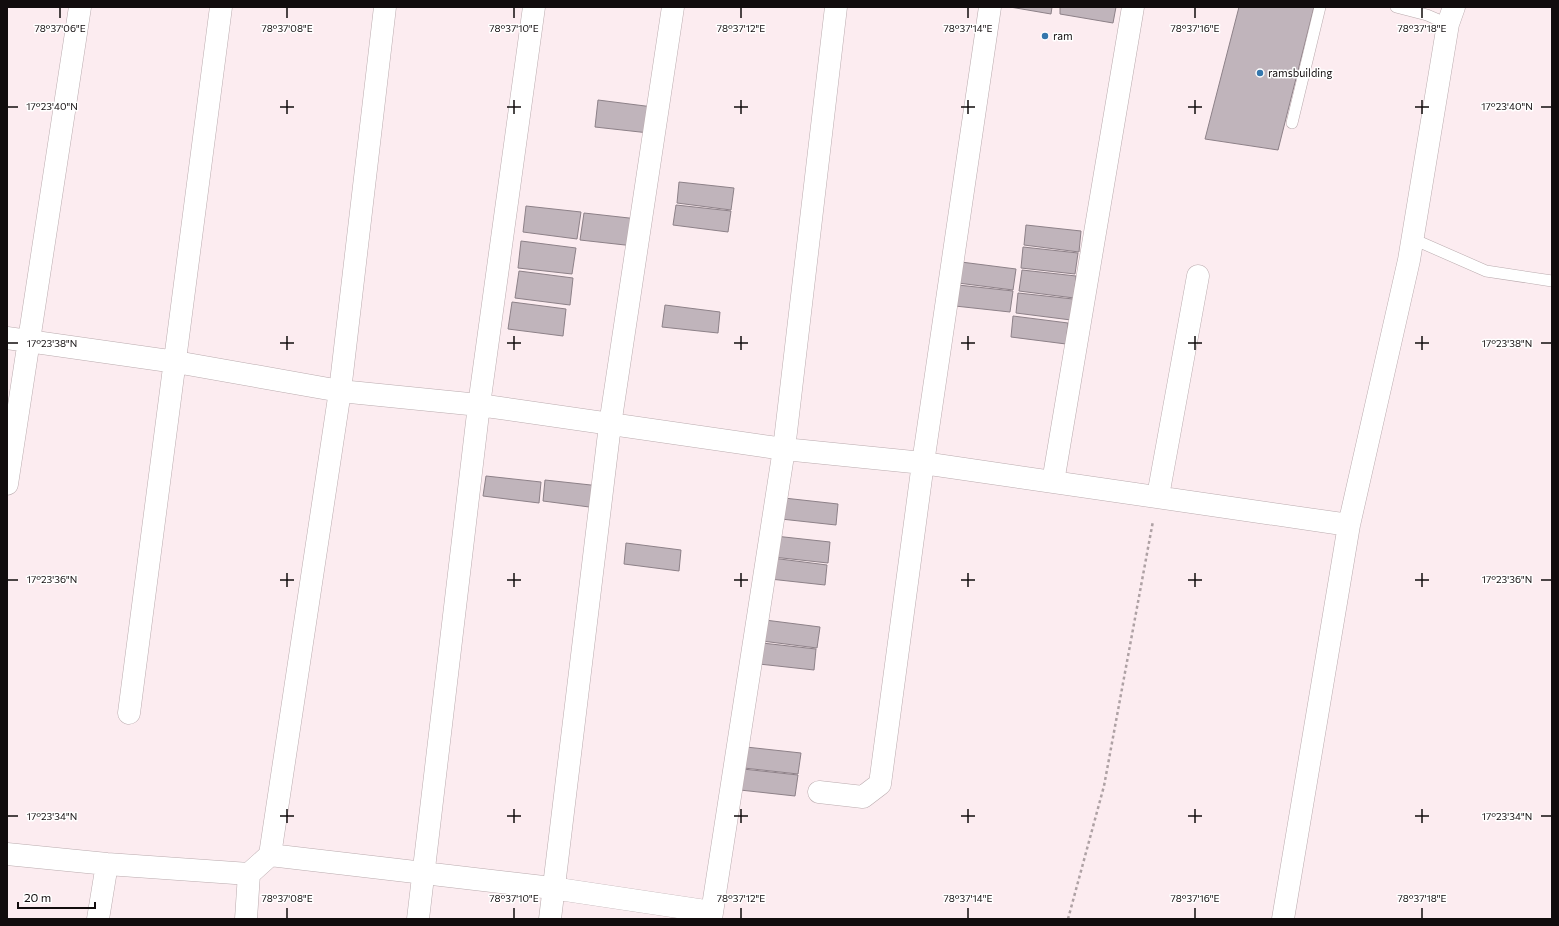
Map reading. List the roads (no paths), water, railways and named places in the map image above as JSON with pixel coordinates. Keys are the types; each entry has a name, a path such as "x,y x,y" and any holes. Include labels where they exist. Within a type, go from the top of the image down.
{"street":[{"path":"7,484 17,340 80,7"},
{"path":"129,713 222,7"},
{"path":"246,919 249,874 270,855 340,390 385,7"},
{"path":"418,919 479,405 534,7"},
{"path":"550,919 552,888 610,425 673,7"},
{"path":"270,855 552,888 712,916 784,449 836,7"},
{"path":"819,792 863,797 880,784 923,463 990,7"},
{"path":"1053,482 1133,7"},
{"path":"1283,919 1349,525 1413,239 1451,15"},
{"path":"1158,496 1198,276"},
{"path":"17,340 176,362 340,390 479,405 784,449 923,463 1349,525"},
{"path":"7,854 107,864 249,874"},
{"path":"98,919 107,864"}],"lane":[{"path":"1292,123 1320,7"},
{"path":"1396,7 1427,15 1451,15"},
{"path":"1413,239 1486,271 1552,281"}],"place":[{"name":"ram","path":"1045,36"},
{"name":"ramsbuilding","path":"1260,73"}]}
